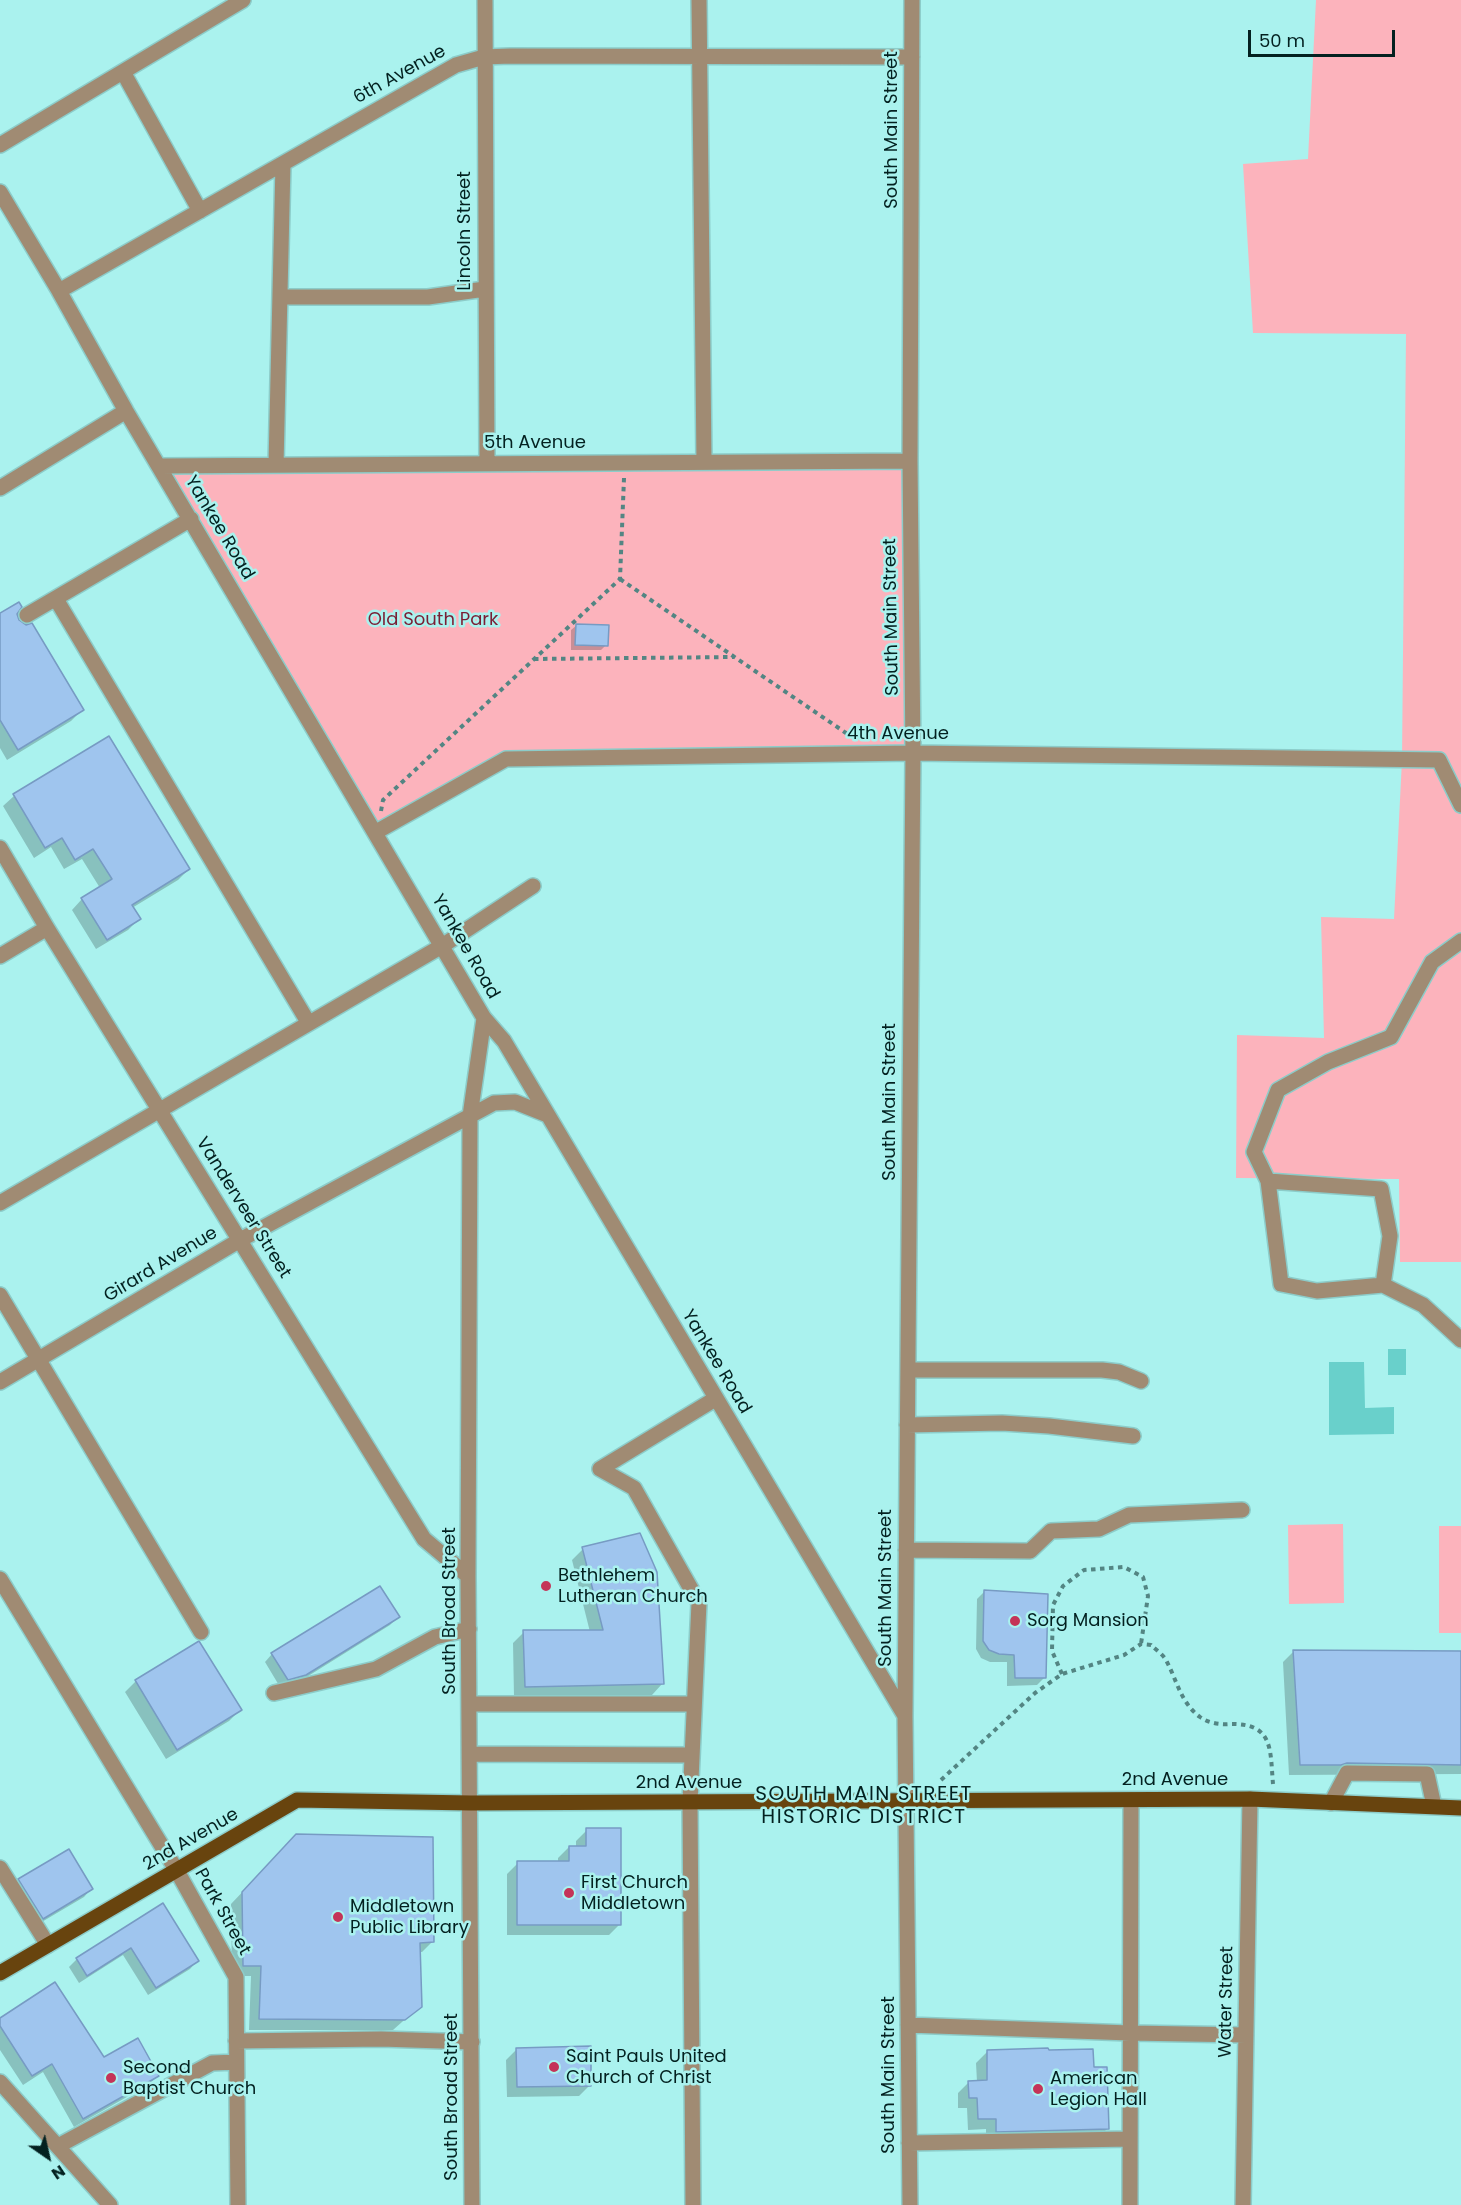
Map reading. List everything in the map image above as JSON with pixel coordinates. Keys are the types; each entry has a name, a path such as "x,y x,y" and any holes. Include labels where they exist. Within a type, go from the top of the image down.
{"main road":[{"name":"2nd Avenue","path":"0,1973 297,1800 471,1803 1250,1799 1461,1808"}],"street":[{"path":"0,145 243,0"},
{"name":"Lincoln Street","path":"485,0 487,462"},
{"path":"699,0 704,461"},
{"name":"South Main Street","path":"910,2205 905,1716 913,753 910,461 912,0"},
{"name":"6th Avenue","path":"59,291 456,64 484,57 510,56 912,57"},
{"path":"123,72 200,211"},
{"path":"276,465 283,164"},
{"name":"Yankee Road","path":"0,192 126,411 484,1018 504,1041 545,1114 905,1716"},
{"path":"280,297 428,297 485,289"},
{"path":"0,488 126,411"},
{"name":"5th Avenue","path":"160,466 487,462 910,461"},
{"path":"27,615 191,519"},
{"path":"56,598 308,1022"},
{"name":"4th Avenue","path":"376,832 506,759 913,753 1439,760 1461,805"},
{"name":"Vanderveer Street","path":"0,848 424,1539 468,1576"},
{"path":"0,1203 442,946 533,886"},
{"path":"0,956 47,928"},
{"path":"1461,941 1432,962 1391,1037 1328,1062 1278,1090 1254,1152 1268,1181 1281,1284 1317,1291 1383,1285 1423,1305 1461,1340"},
{"name":"South Broad Street","path":"472,2205 468,1576 470,1116 484,1018"},
{"name":"Girard Avenue","path":"0,1382 240,1240 494,1103 515,1102 545,1114"},
{"path":"1268,1181 1381,1189 1390,1236 1383,1285"},
{"path":"0,1295 201,1632"},
{"path":"908,1370 1102,1370 1119,1372 1142,1381"},
{"path":"693,2205 690,1802 699,1603 634,1488 600,1469 715,1399"},
{"path":"907,1425 1002,1423 1048,1425 1133,1436"},
{"path":"906,1550 1030,1551 1051,1530 1099,1529 1129,1515 1242,1510"},
{"name":"Park Street","path":"0,1579 177,1871 236,1977 238,2205"},
{"path":"274,1693 376,1669 435,1637 469,1629"},
{"path":"470,1704 694,1704"},
{"path":"470,1754 692,1755"},
{"path":"1331,1803 1347,1773 1427,1774 1434,1806"},
{"name":"Water Street","path":"1243,2205 1250,1799"},
{"path":"1130,2205 1131,1800"},
{"path":"0,1868 48,1945"},
{"path":"908,2025 1130,2034 1246,2035"},
{"path":"236,2041 381,2039 472,2042"},
{"path":"57,2146 212,2062 236,2062"},
{"path":"0,2082 110,2205"},
{"path":"909,2143 1130,2139"}],"path":[{"path":"376,832 383,800 620,579 625,462"},
{"path":"620,579 846,733 857,736"},
{"path":"534,659 735,657"},
{"path":"1062,1674 1052,1651 1053,1605 1063,1586 1084,1570 1124,1567 1143,1577 1148,1596 1141,1644"},
{"path":"941,1780 1035,1693 1062,1674 1124,1654 1141,1644 1151,1645 1166,1660 1182,1697 1200,1717 1219,1725 1247,1724 1262,1732 1270,1749 1273,1784"}],"green space":[{"path":"1316,0 1461,0 1461,1262 1400,1262 1399,1179 1236,1178 1237,1035 1324,1038 1321,917 1394,919 1402,760 1406,334 1253,333 1243,164 1308,159"},
{"name":"Old South Park","path":"910,461 913,753 506,759 376,832 160,466"},
{"path":"1343,1524 1344,1603 1289,1604 1288,1525"},
{"path":"1439,1526 1461,1526 1461,1633 1439,1633"}],"water":[{"path":"1388,1349 1406,1349 1406,1375 1388,1375"},
{"path":"1329,1362 1364,1362 1365,1408 1394,1407 1394,1434 1329,1435"}],"building":[{"path":"19,602 22,607 17,614 19,620 26,625 32,623 84,710 18,750 0,720 0,613"},
{"path":"576,624 609,625 608,646 575,645"},
{"path":"109,736 190,869 132,905 141,919 107,940 81,898 112,879 93,849 75,860 62,838 45,848 13,794"},
{"path":"640,1533 657,1572 664,1684 525,1687 523,1630 603,1630 582,1547"},
{"path":"380,1586 400,1617 306,1675 288,1680 271,1653"},
{"name":"Sorg Mansion","path":"984,1590 1048,1594 1046,1678 1015,1678 1014,1655 999,1654 989,1650 983,1641"},
{"path":"199,1641 242,1710 177,1750 135,1680"},
{"path":"1293,1650 1461,1651 1461,1765 1347,1763 1300,1765"},
{"name":"First Church Middletown","path":"586,1828 621,1828 621,1925 517,1925 517,1861 569,1861 569,1846 586,1846"},
{"name":"Middletown Public Library","path":"296,1834 433,1837 434,1942 420,1943 422,2007 405,2020 259,2019 261,1966 243,1966 242,1892"},
{"path":"69,1849 93,1889 43,1919 18,1879"},
{"path":"163,1903 199,1961 156,1988 131,1948 87,1976 76,1958"},
{"path":"55,1982 104,2057 138,2038 159,2076 83,2119 52,2064 32,2076 0,2026 0,2018"},
{"name":"Saint Pauls United Church of Christ","path":"591,2046 591,2086 517,2087 516,2048"},
{"name":"American Legion Hall","path":"1048,2048 1049,2050 1093,2049 1094,2067 1107,2067 1109,2129 996,2132 996,2119 978,2119 977,2098 969,2098 968,2081 987,2080 987,2050"}],"place":[{"name":"Bethlehem Lutheran Church","path":"546,1586"},
{"name":"Sorg Mansion","path":"1015,1621"},
{"name":"First Church Middletown","path":"569,1893"},
{"name":"Middletown Public Library","path":"338,1917"},
{"name":"Saint Pauls United Church of Christ","path":"554,2067"},
{"name":"Second Baptist Church","path":"111,2078"},
{"name":"American Legion Hall","path":"1038,2089"}],"district":[{"name":"SOUTH MAIN STREET HISTORIC DISTRICT","path":"864,1806"}]}
